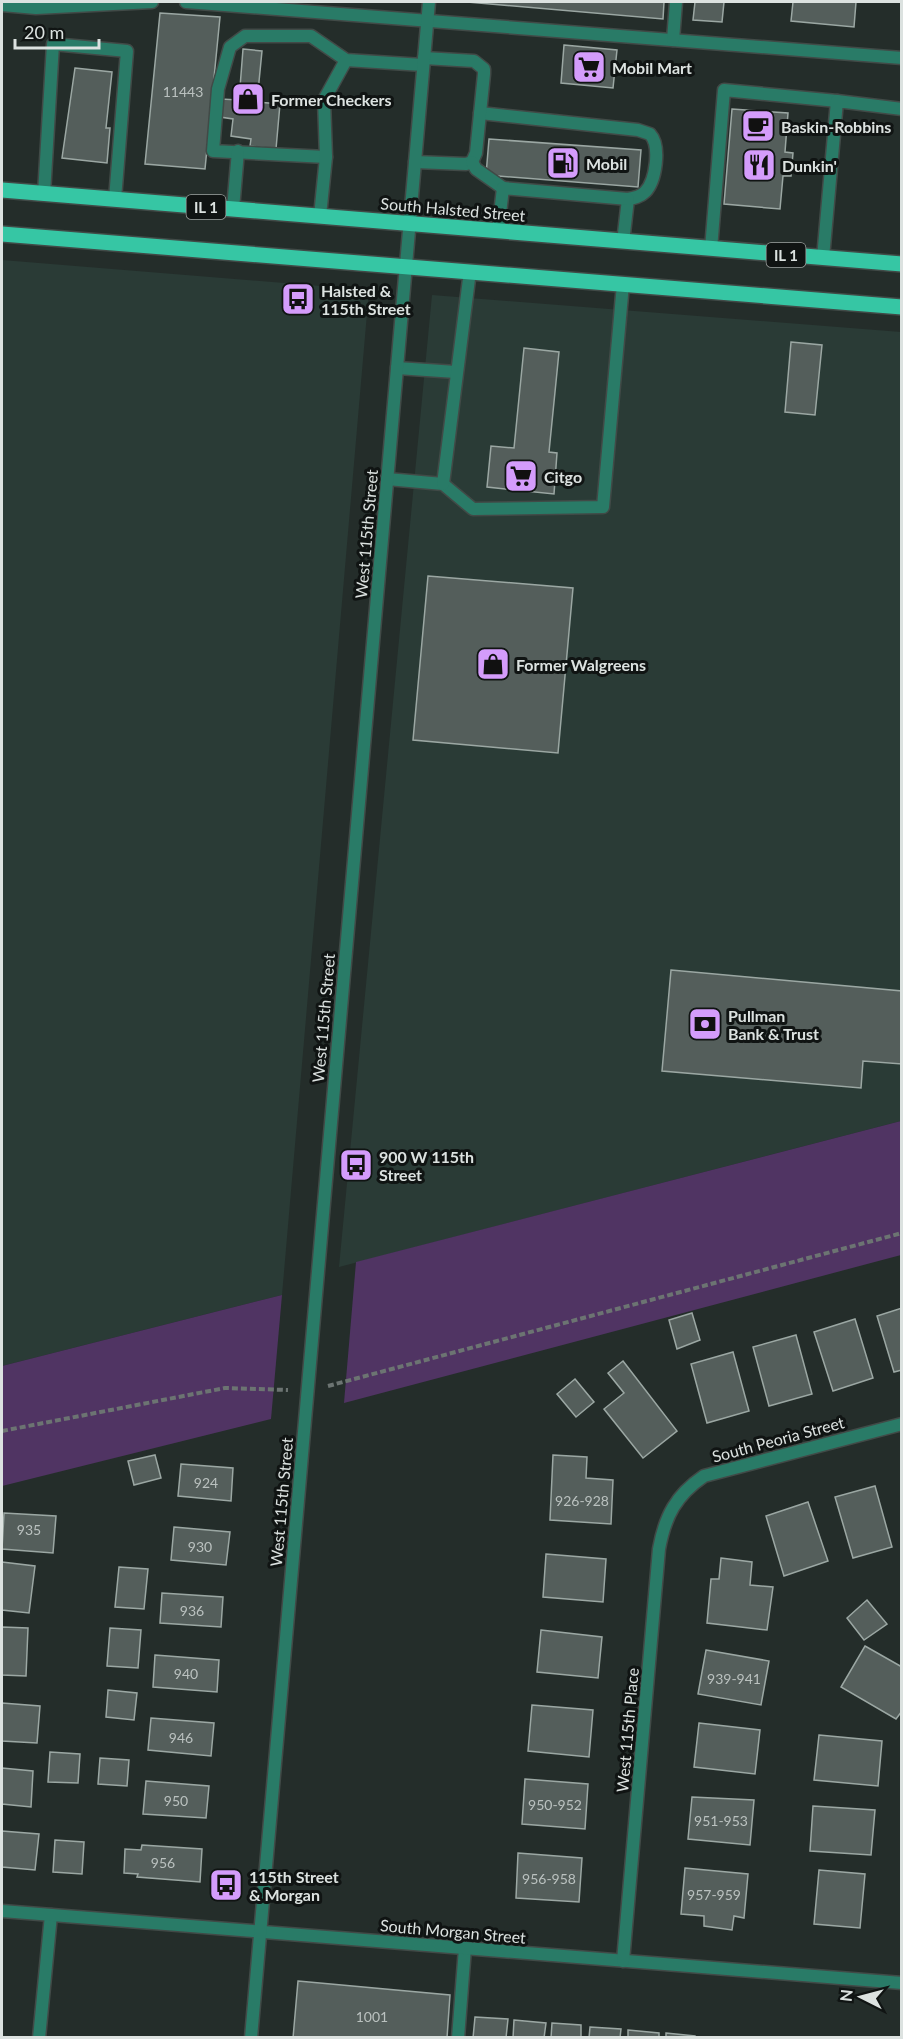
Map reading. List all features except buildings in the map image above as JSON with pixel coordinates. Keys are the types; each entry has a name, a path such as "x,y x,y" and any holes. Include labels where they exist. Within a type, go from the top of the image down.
{"main road":[{"name":"South Halsted Street","path":"2,190 902,264"},
{"path":"2,234 902,307"}],"street":[{"path":"2,5 36,8 153,2"},
{"path":"186,2 902,58"},
{"name":"West 115th Street","path":"251,2037 429,2"},
{"path":"673,40 676,2"},
{"path":"326,157 213,151 218,89 230,47 245,36 311,36 346,60 479,63 484,74 476,153 472,162 466,164 415,162"},
{"path":"44,194 53,44 128,51 115,199"},
{"path":"320,216 326,157 324,100 346,60"},
{"path":"711,249 724,90 902,109"},
{"path":"823,258 837,101"},
{"path":"472,162 476,169 503,188 628,199 640,196 651,183 657,147 650,134 639,130 480,113"},
{"path":"233,209 238,151"},
{"path":"498,231 503,188"},
{"path":"623,242 628,199"},
{"path":"443,484 470,272"},
{"path":"387,479 443,484 472,510 603,507 623,284"},
{"path":"397,368 456,372"},
{"name":"South Peoria Street","path":"672,1505 686,1488 704,1476 902,1424"},
{"name":"West 115th Place","path":"623,1961 659,1549 663,1527 672,1505"},
{"name":"South Morgan Street","path":"2,1911 902,1983"},
{"path":"39,2037 51,1915"},
{"path":"458,2037 465,1948"}],"path":[{"path":"329,1386 902,1233"},
{"path":"2,1431 225,1388 269,1391"}],"shaded area":[{"path":"2,260 369,290 282,1295 2,1366"},
{"path":"432,295 901,332 901,1121 339,1267"},
{"path":"901,1121 901,1255 344,1403 356,1262"},
{"path":"282,1295 271,1419 2,1486 2,1366"}],"place":[{"name":"Mobil Mart","path":"589,67"},
{"name":"Former Checkers","path":"248,99"},
{"name":"Baskin-Robbins","path":"758,126"},
{"name":"Mobil","path":"563,163"},
{"name":"Dunkin'","path":"759,165"},
{"name":"Halsted & 115th Street","path":"298,299"},
{"name":"Citgo","path":"521,476"},
{"name":"Former Walgreens","path":"493,664"},
{"name":"Pullman Bank & Trust","path":"705,1024"},
{"name":"900 W 115th Street","path":"356,1165"},
{"name":"115th Street & Morgan","path":"226,1885"}]}
